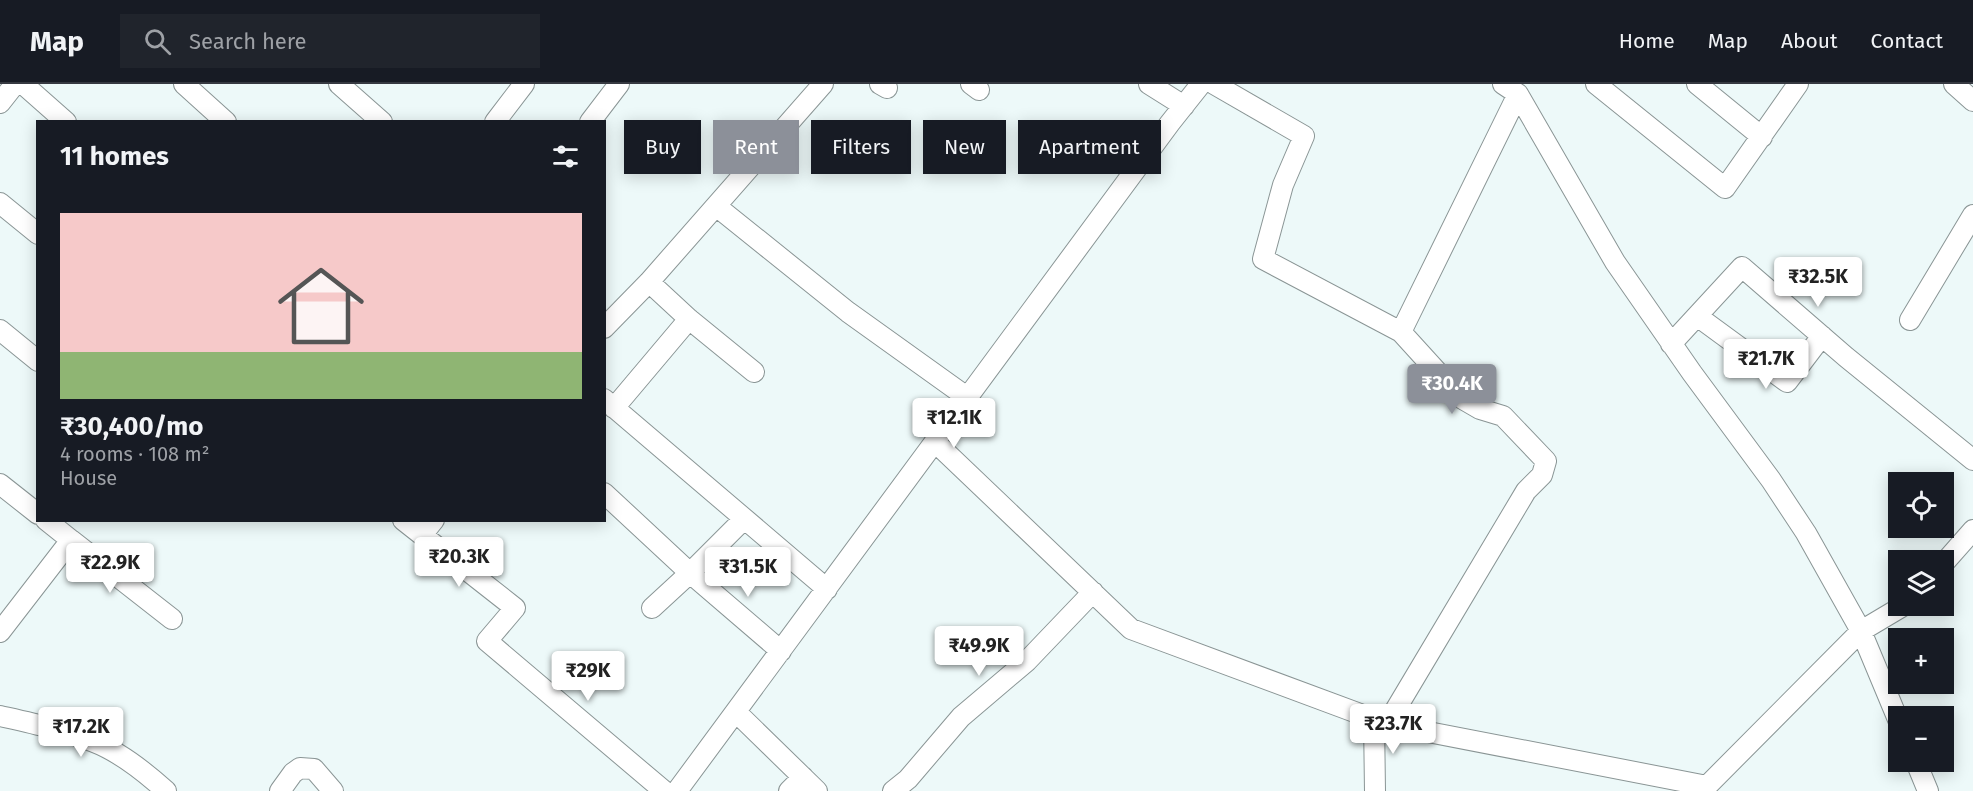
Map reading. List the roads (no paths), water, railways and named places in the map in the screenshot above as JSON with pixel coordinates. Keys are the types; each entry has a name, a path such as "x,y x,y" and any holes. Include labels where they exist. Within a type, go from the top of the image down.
{"street":[{"path":"0,103 15,84"},
{"path":"23,84 64,120"},
{"path":"184,84 224,120"},
{"path":"339,84 380,120"},
{"path":"497,120 524,84"},
{"path":"592,120 619,84"},
{"path":"606,326 649,282 823,84"},
{"path":"1149,84 1184,106"},
{"path":"677,791 1201,84"},
{"path":"1214,84 1304,136 1283,185 1263,259 1401,332 1461,398 1480,409 1503,416 1546,461 1542,475 1526,491 1380,722 1375,791"},
{"path":"1596,84 1725,188 1798,84"},
{"path":"1697,84 1762,137"},
{"path":"1954,84 1973,101"},
{"path":"1401,332 1510,89"},
{"path":"1510,89 1615,262 1671,344 1771,480 1806,533 1861,631 1892,706"},
{"path":"0,203 36,232"},
{"path":"716,206 848,312 968,398"},
{"path":"1910,320 1973,215"},
{"path":"1671,344 1742,267 1973,460"},
{"path":"649,282 689,320 754,372"},
{"path":"1697,316 1786,382 1822,336"},
{"path":"689,320 609,404 827,590"},
{"path":"0,330 36,359"},
{"path":"935,442 1131,628 1380,722 1705,789 1861,631 1888,615"},
{"path":"0,484 36,512"},
{"path":"606,495 690,573 781,651"},
{"path":"652,608 744,519"},
{"path":"48,522 171,619"},
{"path":"409,522 428,528 515,608 487,641 664,791"},
{"path":"1954,552 1973,530"},
{"path":"0,632 71,540"},
{"path":"893,791 908,779 961,717 1027,662 1093,592"},
{"path":"735,712 796,784 818,791"},
{"path":"0,716 94,742 148,775 166,791"},
{"path":"280,791 293,773 300,768 314,769 333,791"},
{"path":"1920,772 1928,791"}]}
